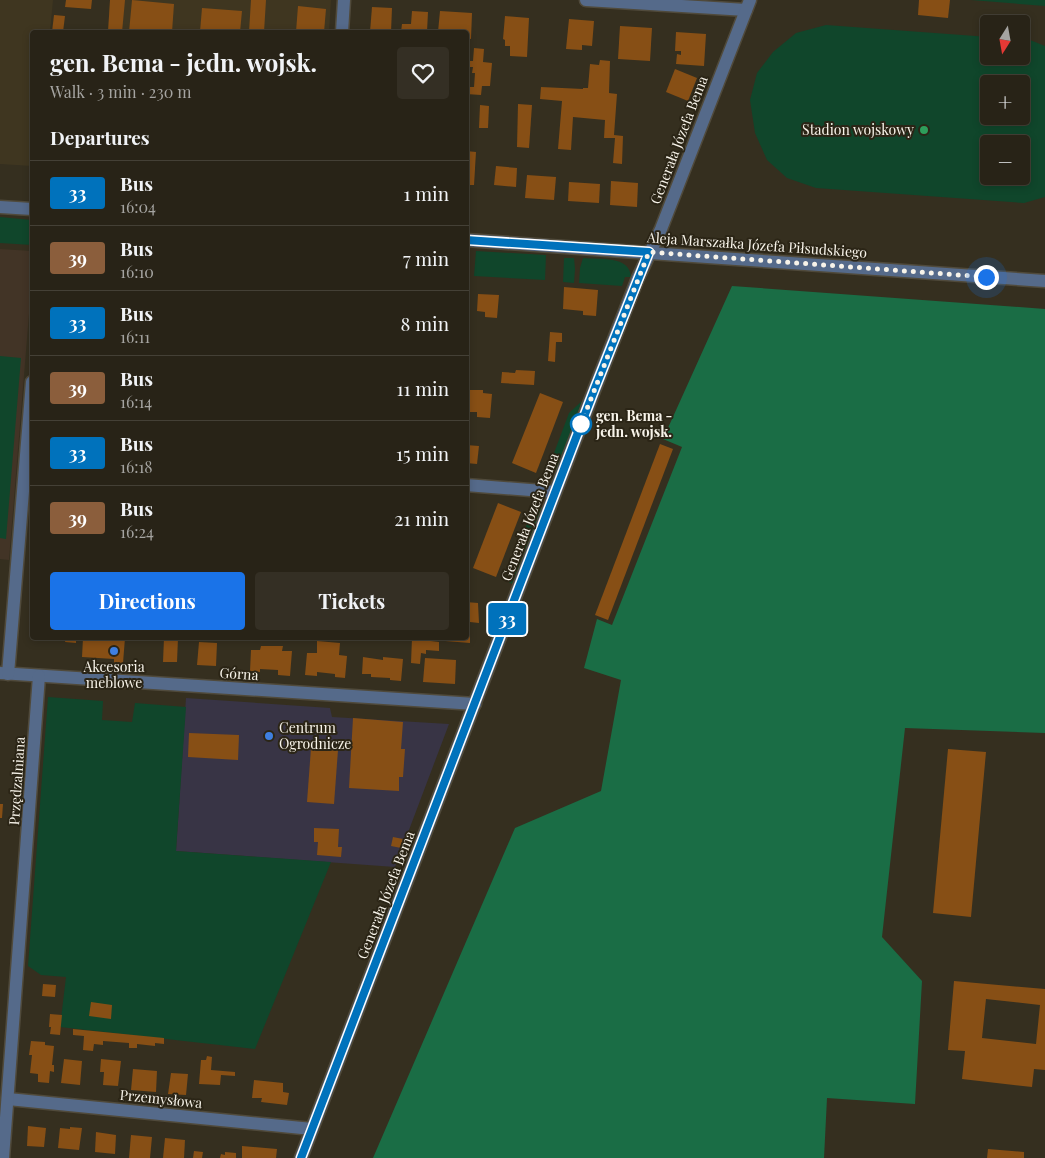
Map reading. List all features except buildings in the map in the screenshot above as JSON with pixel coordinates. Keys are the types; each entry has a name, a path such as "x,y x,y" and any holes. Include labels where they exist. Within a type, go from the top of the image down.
{"street":[{"path":"342,30 344,0"},
{"path":"586,0 748,5"},
{"name":"Generała Józefa Bema","path":"301,1158 555,492 649,252 661,229 748,5"},
{"path":"0,207 30,209"},
{"name":"Aleja Marszałka Józefa Piłsudskiego","path":"469,240 1045,281"},
{"path":"4,674 29,454 30,430"},
{"path":"469,485 555,492"},
{"name":"Górna","path":"4,674 475,704"},
{"name":"Przędzalniana","path":"3,1158 40,676"},
{"name":"Przemysłowa","path":"8,1099 312,1129"}],"shaded area":[{"path":"0,0 53,0 50,30 30,30 30,166 0,164"},
{"path":"110,0 331,0 329,30 108,30"},
{"path":"0,249 30,251 30,302 9,560 0,559"},
{"path":"186,698 330,708 332,717 449,724 395,867 176,851"}],"green space":[{"path":"971,0 1045,0 1045,6"},
{"name":"Stadion wojskowy","path":"826,25 980,36 980,65 1030,65 1030,40 1045,46 1045,197 1024,203 816,188 787,178 767,160 755,133 750,100 757,73 773,52 796,33"},
{"path":"0,217 30,220 30,245 0,243"},
{"path":"476,251 546,255 545,280 474,276"},
{"path":"564,258 574,258 574,283 563,282"},
{"path":"583,258 620,262 629,270 631,277 625,277 622,286 579,283"},
{"path":"732,286 1045,309 1045,733 905,728 882,937 922,981 915,1104 827,1098 824,1158 373,1158 515,828 601,791 621,680 584,668 597,619 612,625 682,447 663,439"},
{"path":"0,356 21,358 6,539 0,538"},
{"path":"582,401 558,467 553,473 545,477 569,413"},
{"path":"537,498 541,503 541,510 512,584 505,580"},
{"path":"48,697 103,701 102,720 132,722 135,703 186,707 176,851 331,862 255,1049 60,1027 66,977 41,975 28,966"}],"bus line":[{"name":"33","path":"301,1158 555,492 649,252 469,240"}],"place":[{"name":"Stadion wojskowy","path":"924,130"},
{"name":"gen. Bema - jedn. wojsk.","path":"581,424"},
{"name":"Akcesoria meblowe","path":"114,651"},
{"name":"Centrum Ogrodnicze","path":"269,736"}],"route":[{"path":"581,424 649,252 986,277"}]}
